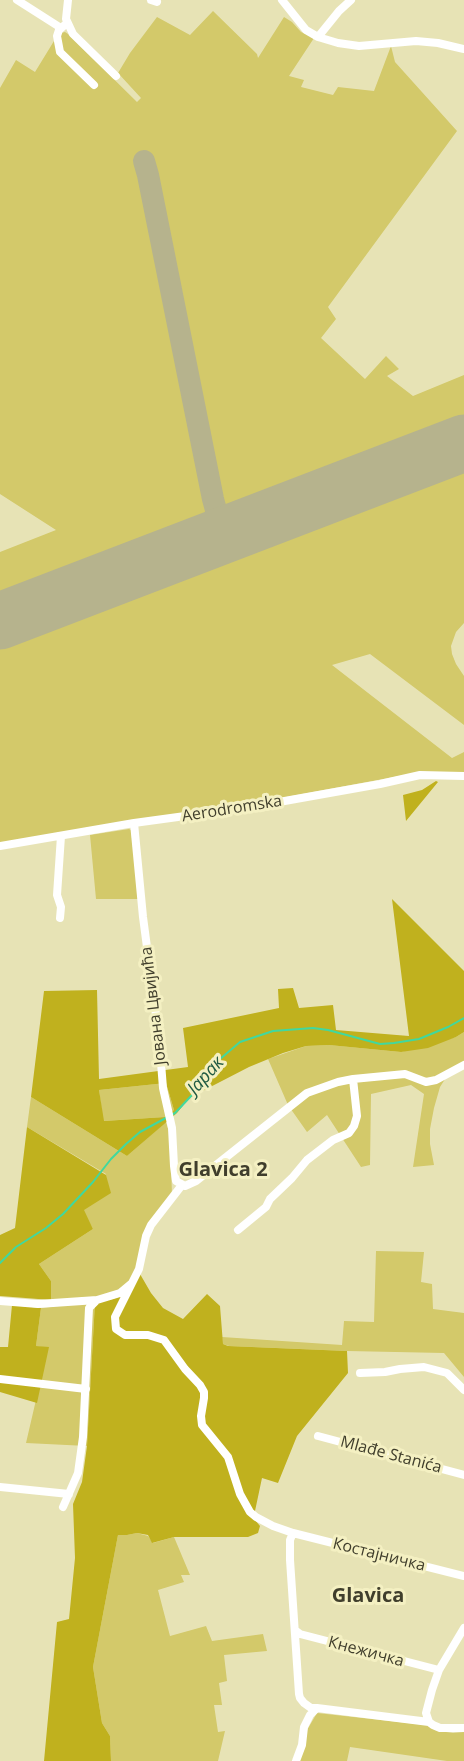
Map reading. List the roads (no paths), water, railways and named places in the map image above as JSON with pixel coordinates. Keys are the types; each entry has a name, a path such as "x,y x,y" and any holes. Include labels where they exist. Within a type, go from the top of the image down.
{"street":[{"path":"17,0 64,25 116,76"},
{"path":"68,0 64,25 57,36 60,52 94,85"},
{"path":"282,0 306,30 318,37 348,45 416,41 464,49"},
{"path":"318,37 351,0"},
{"name":"Aerodromska","path":"0,846 251,807 420,775 464,776"},
{"name":"Јована Цвијића","path":"134,824 163,1088 172,1128 175,1178 182,1185"},
{"path":"60,918 61,907 57,896 61,836"},
{"path":"0,1301 38,1304 97,1300 120,1293 132,1283 139,1269 146,1236 151,1225 182,1185 196,1181 307,1093 353,1079 405,1074 426,1082 436,1080 464,1065"},
{"path":"238,1230 266,1207 270,1199 292,1178 306,1160 333,1140 349,1133 357,1116 353,1079"},
{"name":"Костајничка","path":"132,1283 115,1317 116,1329 125,1335 148,1335 165,1340 185,1369 200,1384 204,1392 201,1425 228,1457 240,1494 250,1512 273,1526 293,1533 464,1576"},
{"path":"63,1507 78,1473 83,1437 89,1308 97,1300"},
{"path":"360,1373 424,1367 447,1373 464,1390"},
{"path":"0,1379 86,1389"},
{"name":"Mlađe Stanića","path":"318,1436 464,1475"},
{"path":"0,1487 69,1494"},
{"path":"293,1533 290,1540 293,1626 296,1631 294,1639 300,1698 304,1703 311,1708 429,1722 440,1728 464,1728"},
{"path":"429,1722 426,1713 438,1670 464,1628"},
{"name":"Кнежичка","path":"296,1631 300,1634 438,1670"},
{"path":"296,1761 302,1745 304,1728 310,1715 317,1708"}],"waterway":[{"name":"Јарак","path":"0,1263 16,1247 63,1214 126,1144 140,1132 175,1113 192,1095 213,1065 240,1042 273,1031 313,1028 380,1044 394,1043 419,1039 464,1018"}],"district":[{"name":"Glavica 2","path":"223,1170"},
{"name":"Glavica","path":"368,1596"}]}
